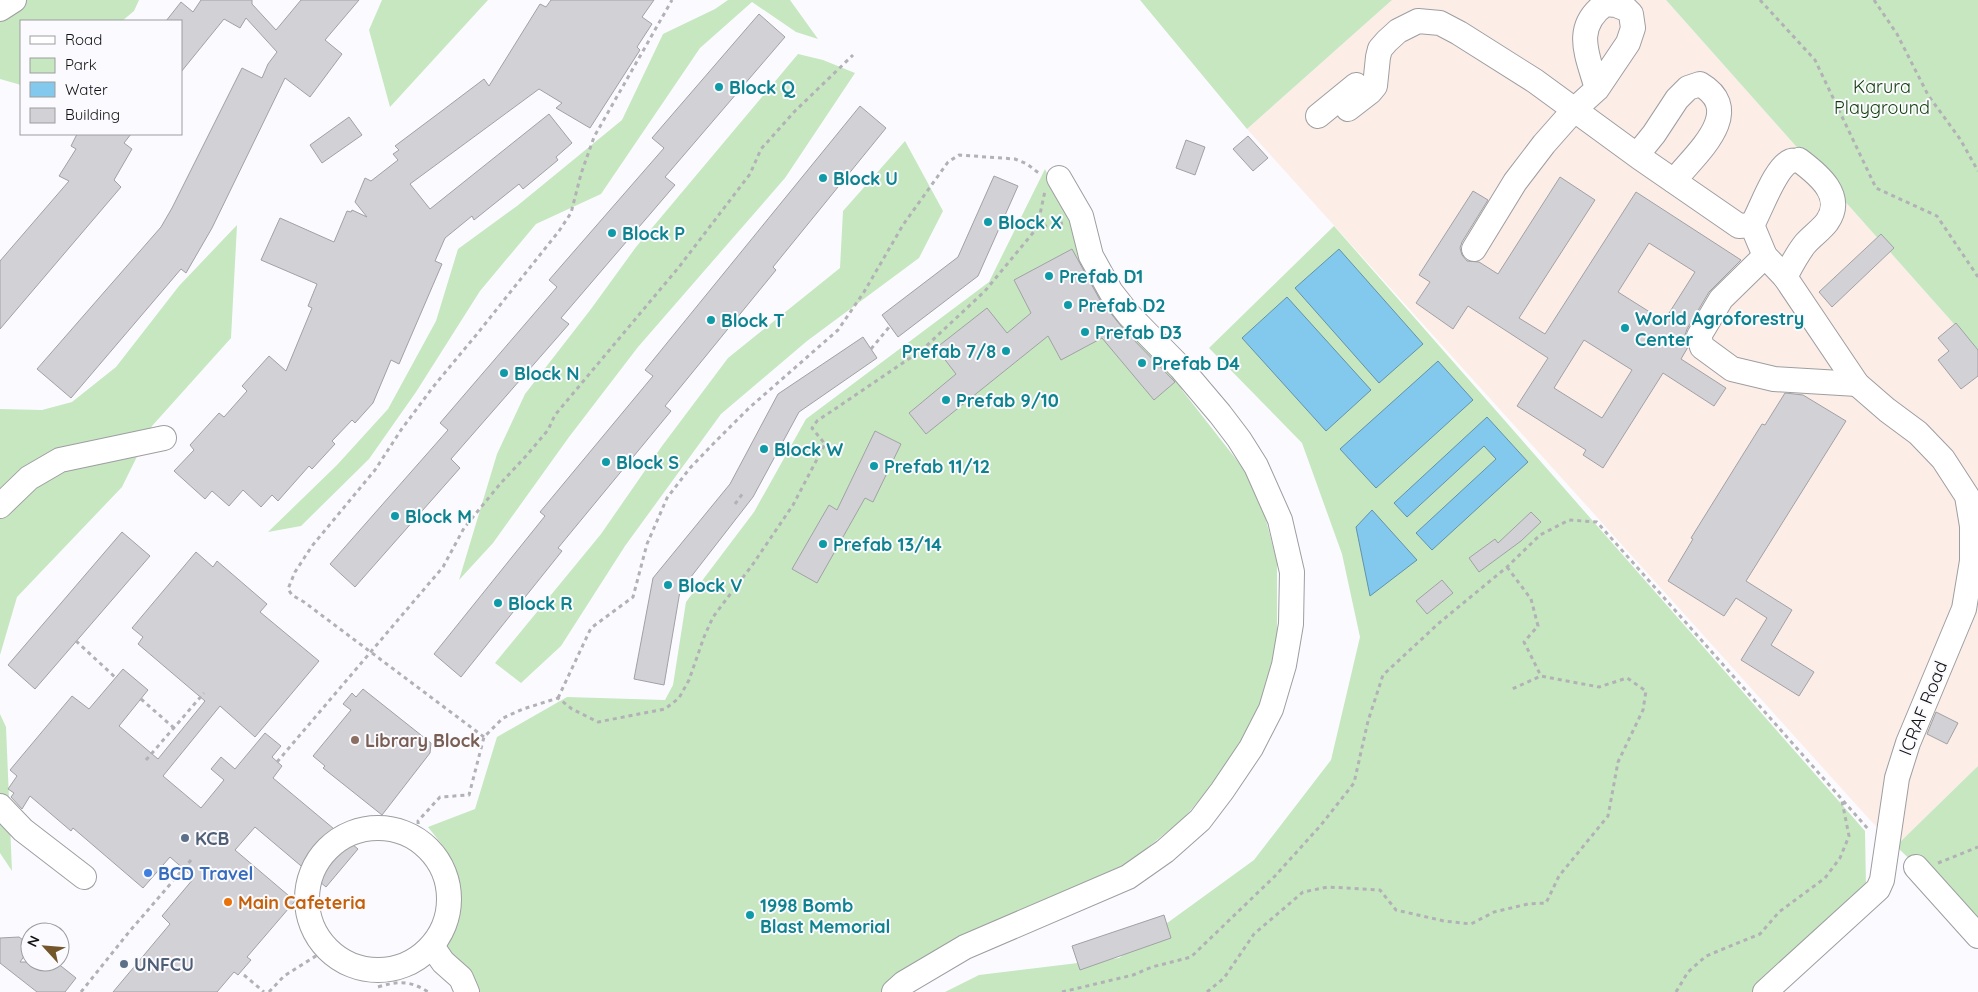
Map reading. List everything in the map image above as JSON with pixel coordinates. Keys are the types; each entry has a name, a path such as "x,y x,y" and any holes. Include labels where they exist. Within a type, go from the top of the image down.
{"lane":[{"path":"0,9 14,0"},
{"path":"1348,109 1375,86 1377,78 1375,70 1380,49 1398,31 1418,21 1440,22 1536,81 1574,110 1739,226 1752,225"},
{"path":"1318,116 1375,70"},
{"path":"1637,155 1654,134 1677,99 1688,88 1700,84 1711,91 1718,102 1718,116 1715,128 1702,149 1674,181"},
{"path":"1474,250 1515,182 1544,144 1574,110 1597,89"},
{"path":"1785,277 1797,255 1826,223 1832,213 1834,202 1831,191 1810,168 1799,160 1791,161 1782,168 1752,225 1764,256 1721,298 1699,336 1702,347 1732,369 1774,379 1857,384"},
{"path":"894,992 904,983 965,947 1128,877 1165,852 1200,820 1251,748 1271,709 1284,665 1291,624 1292,572 1280,520 1256,466 1239,439 1213,406 1181,368 1110,292 1091,256 1081,216 1050,182"},
{"name":"ICRAF Road","path":"1764,256 1785,277 1857,384 1918,433 1943,459 1968,496 1972,526 1972,561 1964,609 1908,743 1897,778 1883,870 1878,889 1765,992"},
{"path":"0,506 30,478 60,460 164,438"},
{"path":"0,806 23,830 84,877"},
{"path":"381,827 401,831 419,840 434,853 444,870 449,890 449,910 443,929 432,946 420,957 406,965 390,970 367,970 345,963 327,949 314,931 308,911 308,889 314,868 326,850 342,837 361,829 381,827"},
{"path":"1916,867 1978,936"},
{"path":"432,946 443,962 460,978 467,992"}],"path":[{"path":"484,737 292,595 288,589 295,572 312,546 375,470 401,430 433,387 477,334 571,213 581,174 594,137 672,0"},
{"path":"1760,0 1815,60 1876,188 1937,216 1978,277"},
{"path":"1874,0 1897,34 1928,95 1960,138 1978,171"},
{"path":"277,762 443,567 464,528 500,484 532,450 548,430 555,415 679,267 750,174 761,149 795,111 853,55"},
{"path":"419,840 418,821 440,797 469,795 484,737 502,718 558,698 592,628 634,597 647,544 667,498 690,468 714,442 749,408 838,330 864,292 904,225 948,162 959,156 1015,159 1028,164 1050,182 1041,204 1038,228 986,291 922,350 817,421 812,428 825,444 793,505 753,564 713,617 689,680 679,698 665,709 598,722 572,709 558,698"},
{"path":"1038,228 1060,224 1081,216"},
{"path":"871,349 890,326"},
{"path":"735,504 743,493"},
{"path":"1062,992 1133,975 1152,967 1191,957 1275,876 1354,783 1368,721 1384,674 1439,623 1508,567 1540,535 1569,520 1597,522 1870,832"},
{"path":"1508,567 1531,599 1538,626 1524,642 1541,676"},
{"path":"76,641 116,678"},
{"path":"1207,992 1224,978 1254,934 1303,892 1328,887 1380,890 1396,910 1444,921 1471,924 1494,912 1528,904 1546,903 1559,876 1608,816 1618,762 1643,710 1646,691 1627,678 1599,687 1541,676 1512,689"},
{"path":"146,760 204,693"},
{"path":"141,699 174,728"},
{"path":"1676,992 1688,972 1706,956 1760,934 1779,912 1825,878 1840,858 1849,836 1842,801"},
{"path":"81,992 129,932 191,860"},
{"path":"269,992 284,976 327,949"},
{"path":"244,975 264,992"},
{"path":"378,987 395,981 420,987 428,992"}],"shaded area":[{"path":"1392,0 1666,0 1978,351 1978,766 1896,846 1869,819 1247,129"}],"green space":[{"path":"0,0 139,0 134,11 123,20 20,20 20,85 0,79"},
{"path":"382,0 488,0 390,107 369,30"},
{"path":"728,0 790,0 818,39 796,32 752,2 700,48 601,194 536,224 480,291 416,392 369,459 301,526 268,532 337,465 388,409 436,321 458,249 517,206 622,120 663,34 715,9"},
{"path":"1140,0 1392,0 1247,129"},
{"name":"Karura Playground","path":"1666,0 1978,0 1978,351"},
{"path":"798,54 823,60 855,73 785,178 638,347 569,437 493,543 459,580 497,454 525,394 636,247"},
{"path":"905,141 943,211 919,258 807,341 721,414 625,546 561,646 521,683 495,663 601,534 662,446 728,358 840,268 843,211"},
{"path":"1045,169 1088,258 1178,373 1182,390 1257,486 1277,562 1277,647 1257,714 1223,772 1184,818 1126,865 1026,909 923,959 882,992 477,992 442,946 460,889 444,847 428,827 475,809 497,737 567,697 665,700 673,685 686,602 754,512 806,419 989,282"},
{"path":"237,225 231,338 152,426 122,487 17,597 0,655 0,409 42,410 72,402 116,367 179,286"},
{"path":"1334,226 1865,831 1866,888 1753,992 945,992 979,975 1119,958 1254,860 1331,760 1360,637 1342,554 1302,443 1209,348"},
{"path":"0,714 6,727 12,871 0,853"},
{"path":"1978,766 1978,925 1896,846"}],"water":[{"path":"1339,249 1423,344 1379,383 1295,288"},
{"path":"1287,297 1371,390 1326,431 1242,338"},
{"path":"1438,361 1473,400 1376,488 1340,449"},
{"path":"1487,417 1528,462 1432,550 1416,533 1496,459 1484,446 1407,517 1394,503"},
{"path":"1372,510 1417,560 1370,596 1356,527"}],"building":[{"path":"201,0 252,0 252,4 276,30 301,0 359,0 325,40 342,54 310,97 285,78 212,228 186,273 181,269 71,398 37,369 161,227 242,68 262,78 268,64 277,52 246,18 240,28 224,19 182,71 182,20 167,20 181,2 193,12"},
{"path":"551,0 654,0 642,17 652,24 637,47 640,50 590,128 556,108 562,103 539,89 410,184 430,209 549,114 572,143 556,157 558,160 523,189 519,184 474,220 472,216 445,238 435,261 442,264 399,364 391,360 373,403 355,423 352,420 332,441 335,444 312,469 309,466 278,501 272,495 261,507 243,490 229,506 212,491 205,499 174,471 194,450 190,445 219,413 224,417 247,391 242,386 269,356 286,371 312,308 308,306 317,284 261,260 280,218 334,242 347,211 351,212 352,210 367,217 355,202 365,178 371,181 398,160 393,154 399,150 395,146 484,79 489,86 540,4 546,7"},
{"path":"759,14 785,37 665,177 675,185 561,318 569,324 451,459 460,468 355,587 330,564 448,430 440,423 557,287 549,280 664,148 652,138"},
{"path":"860,106 886,128 773,267 776,270 665,406 671,411 558,548 562,551 461,677 434,654 545,516 540,512 653,376 645,370"},
{"path":"349,117 362,135 322,163 310,145"},
{"path":"76,135 130,135 124,143 132,149 114,180 121,187 0,329 0,261 69,181 59,176 76,149 71,146"},
{"path":"1248,136 1268,158 1253,171 1233,149"},
{"path":"1186,140 1205,147 1195,175 1176,168"},
{"name":"Block X","path":"994,176 1018,186 978,276 898,337 882,315 958,257"},
{"name":"World Agroforestry Center","path":"1560,177 1595,200 1519,318 1545,334 1636,192 1741,260 1709,292 1687,329 1685,335 1688,347 1681,359 1726,388 1714,406 1663,373 1603,468 1583,455 1586,450 1517,406 1548,358 1468,306 1453,329 1416,303 1430,282 1419,275 1473,191 1488,200 1462,242 1460,248 1462,255 1467,261 1479,262 1498,274","holes":["1649,243 1695,272 1664,321 1618,292","1584,340 1632,370 1602,418 1554,388"]},
{"path":"1881,234 1894,248 1832,307 1819,292"},
{"path":"1072,249 1100,300 1125,331 1175,382 1154,400 1102,338 1061,360 1048,336 926,434 909,413 956,374 936,348 987,308 1007,333 1031,313 1014,280"},
{"path":"1956,323 1978,350 1978,376 1961,389 1938,360 1949,351 1938,338"},
{"path":"863,337 877,358 799,412 753,497 680,591 664,685 634,679 653,578 730,484 778,394"},
{"path":"1785,393 1803,395 1846,421 1746,581 1792,610 1771,645 1814,672 1799,696 1741,660 1767,618 1736,598 1724,616 1668,581 1693,539 1691,538 1762,424 1765,425"},
{"path":"875,431 901,444 873,502 865,498 817,583 792,569 829,505 837,510"},
{"path":"1531,512 1541,522 1521,541 1479,572 1469,558 1495,539 1498,543"},
{"path":"122,532 150,556 35,689 8,665"},
{"path":"196,552 213,567 217,561 267,604 260,612 319,661 255,737 220,706 163,776 201,808 224,780 211,769 221,757 235,769 265,733 281,746 272,757 282,766 273,778 358,849 326,887 255,827 235,850 295,901 247,957 251,960 238,975 234,972 217,992 113,992 170,924 162,916 194,878 170,857 143,888 73,828 71,831 30,796 22,809 11,797 14,793 8,789 17,776 10,770 72,696 89,709 123,669 148,690 119,726 158,759 205,701 138,644 143,637 132,628"},
{"path":"1442,580 1453,593 1427,614 1416,601"},
{"path":"363,689 431,743 430,753 382,815 323,768 325,766 313,756 351,710 343,704 352,693 356,697"},
{"path":"1936,712 1958,723 1947,744 1927,734"},
{"path":"1164,915 1171,938 1080,970 1072,946"},
{"path":"0,938 20,938 20,972 68,972 76,978 65,992 37,992 0,963"}],"place":[{"name":"Block Q","path":"719,87"},
{"name":"Block U","path":"823,178"},
{"name":"Block X","path":"988,222"},
{"name":"Block P","path":"612,233"},
{"name":"Prefab D1","path":"1049,276"},
{"name":"Prefab D2","path":"1068,305"},
{"name":"Block T","path":"711,320"},
{"name":"World Agroforestry Center","path":"1625,328"},
{"name":"Prefab D3","path":"1085,332"},
{"name":"Prefab 7/8","path":"1006,351"},
{"name":"Prefab D4","path":"1142,363"},
{"name":"Block N","path":"504,373"},
{"name":"Prefab 9/10","path":"946,400"},
{"name":"Block W","path":"764,449"},
{"name":"Block S","path":"606,462"},
{"name":"Prefab 11/12","path":"874,466"},
{"name":"Block M","path":"395,516"},
{"name":"Prefab 13/14","path":"823,544"},
{"name":"Block V","path":"668,585"},
{"name":"Block R","path":"498,603"},
{"name":"Library Block","path":"355,740"},
{"name":"KCB","path":"185,838"},
{"name":"BCD Travel","path":"148,873"},
{"name":"Main Cafeteria","path":"228,902"},
{"name":"1998 Bomb Blast Memorial","path":"750,915"},
{"name":"UNFCU","path":"124,964"}]}
